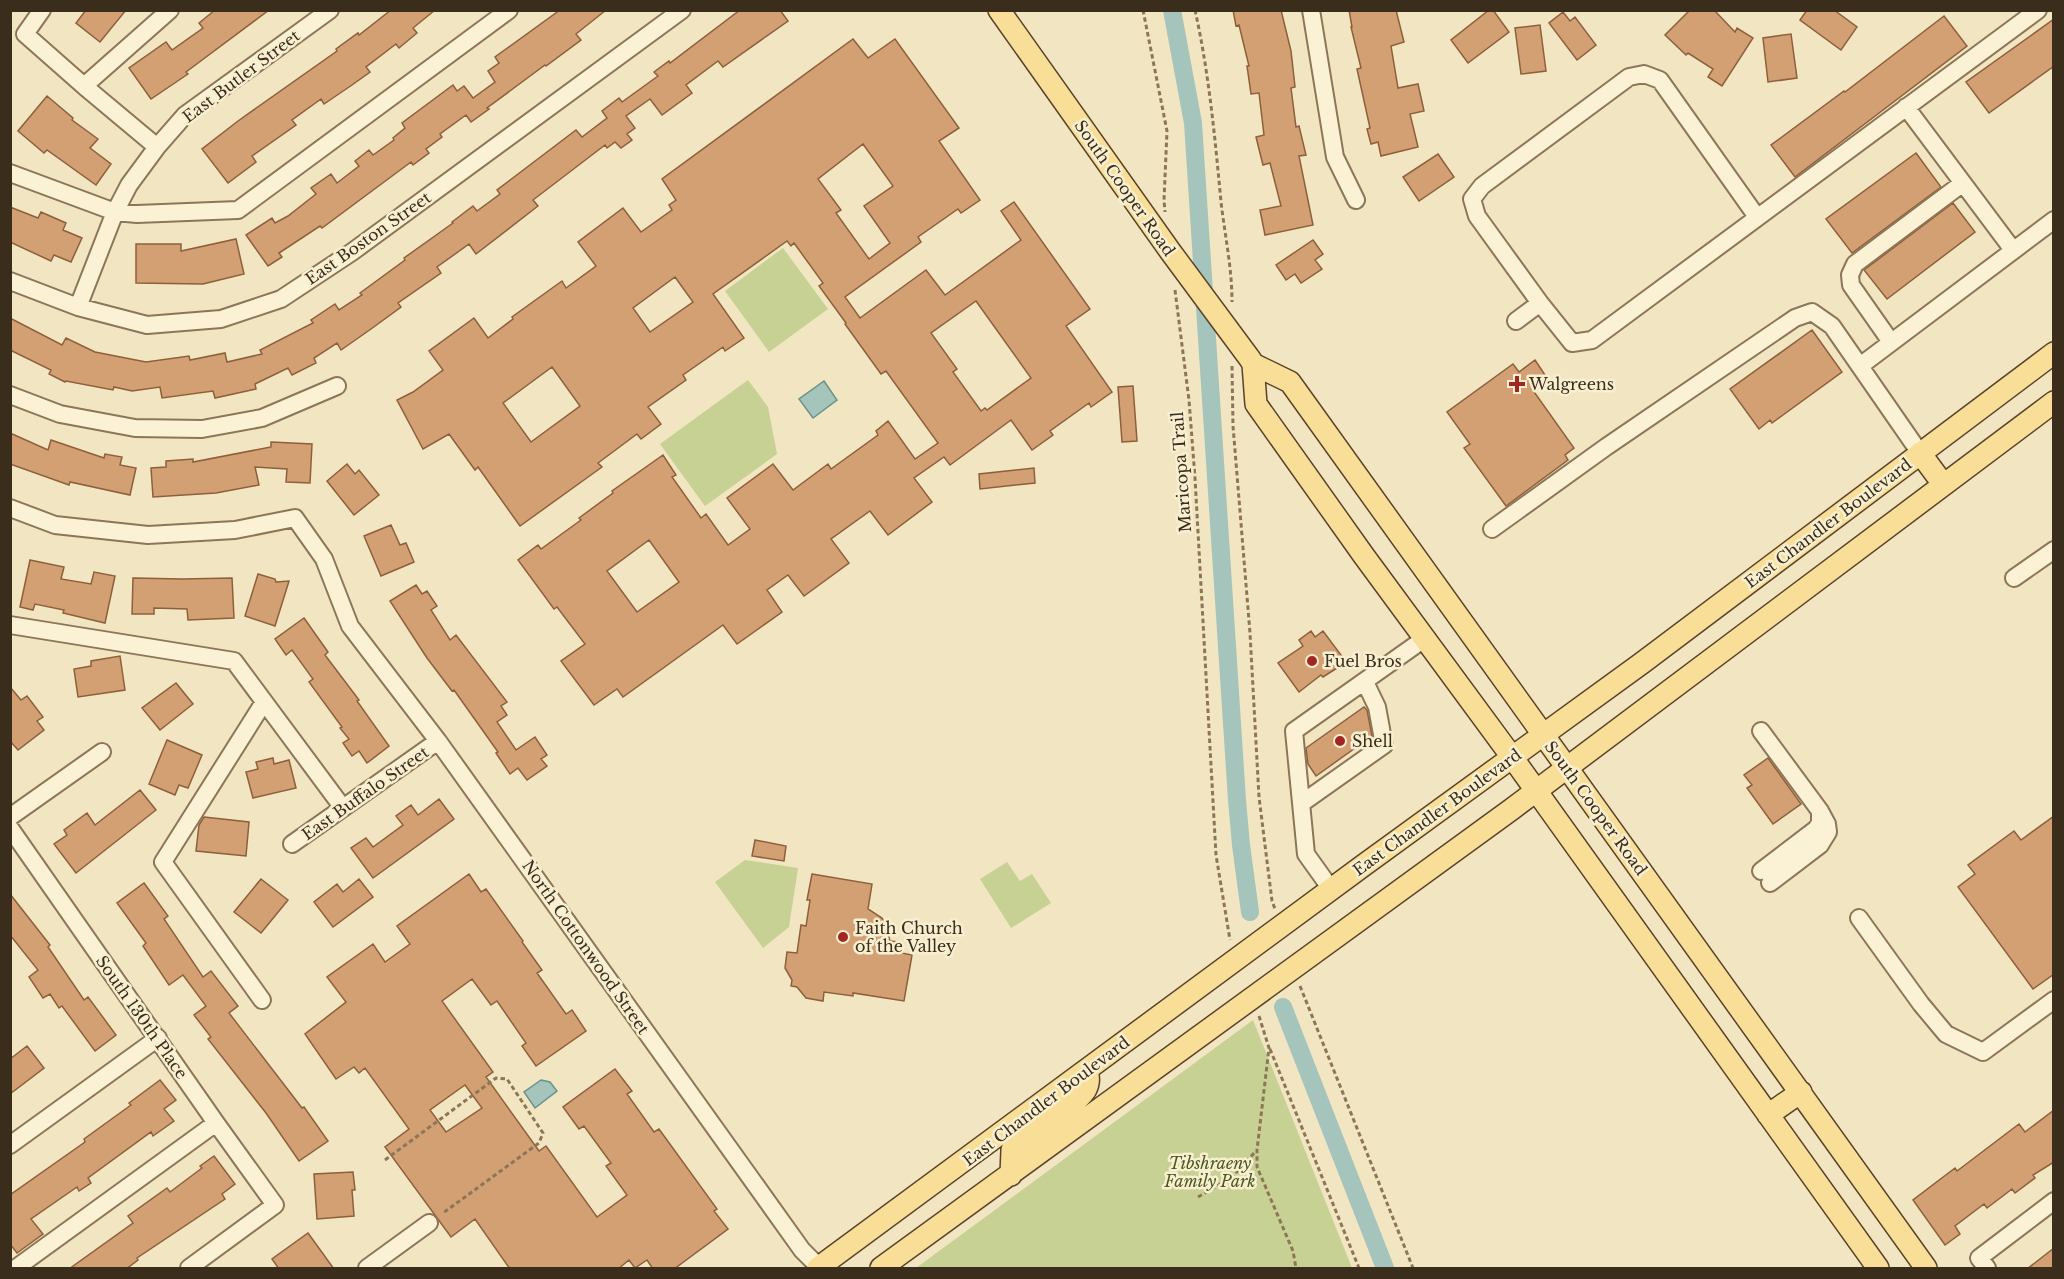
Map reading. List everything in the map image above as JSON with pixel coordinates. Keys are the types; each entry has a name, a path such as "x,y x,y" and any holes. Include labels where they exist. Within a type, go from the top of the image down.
{"main road":[{"name":"South Cooper Road","path":"999,10 1177,260 1224,309 1232,335 1253,364 1290,382 1926,1269"},
{"name":"East Chandler Boulevard","path":"819,1268 1331,889 1692,626 2054,352"},
{"path":"1253,364 1256,405 1878,1269"},
{"path":"881,1269 1535,791 2054,402"},
{"path":"1920,453 1943,484"},
{"path":"1011,1175 1012,1150 1076,1101 1086,1090 1089,1078 1087,1071"},
{"path":"1768,1115 1801,1092"}],"street":[{"path":"42,10 25,34 158,147"},
{"path":"84,86 170,10"},
{"name":"East Butler Street","path":"78,307 115,212 129,185 185,115 330,10"},
{"path":"10,173 115,212 136,214 238,210 509,10"},
{"name":"East Boston Street","path":"10,281 78,307 147,325 221,319 281,299 352,252 682,10"},
{"path":"1311,10 1335,157 1356,200"},
{"path":"1757,218 1660,80 1644,74 1629,76 1482,186 1472,199 1477,216 1572,343 1592,340 1906,108 2037,10"},
{"path":"1906,108 2013,250"},
{"path":"1891,342 1851,285 1850,275 1855,264 1963,183"},
{"path":"1860,366 2054,220"},
{"path":"1516,321 1540,303"},
{"path":"1492,529 1606,447 1796,318 1812,312 1832,326 1920,453"},
{"path":"10,394 60,414 135,428 202,429 262,418 337,386"},
{"name":"North Cottonwood Street","path":"10,508 55,525 148,535 235,530 295,518 324,559 350,626 438,741 796,1242 819,1268"},
{"path":"2014,578 2054,550"},
{"path":"10,625 234,661 344,808"},
{"path":"1331,889 1306,854 1294,731 1424,639"},
{"path":"1302,803 1384,745 1377,707 1365,682"},
{"path":"262,1000 164,862 264,702"},
{"path":"1761,732 1820,810 1828,832 1825,839 1766,877"},
{"name":"East Buffalo Street","path":"292,844 438,741"},
{"path":"10,817 102,752"},
{"name":"South 130th Place","path":"10,828 275,1205 189,1269"},
{"path":"1859,918 1921,1004 1946,1034 1983,1052 2054,1000"},
{"path":"10,1145 158,1038"},
{"path":"16,1269 216,1124"},
{"path":"1983,1263 2054,1201"},
{"path":"367,1269 429,1223"}],"path":[{"path":"1143,10 1167,131 1164,200 1166,221"},
{"path":"1195,10 1212,116 1223,218 1232,272 1224,309"},
{"name":"Maricopa Trail","path":"1174,285 1189,400 1216,855 1228,934"},
{"path":"1232,335 1233,426 1250,633 1260,797 1272,901 1278,929"},
{"path":"1302,994 1413,1269"},
{"path":"1263,1024 1269,1048 1359,1269"},
{"path":"1269,1048 1257,1167 1293,1251 1296,1269"},
{"path":"385,1160 496,1078 507,1078 543,1133 539,1143 429,1223"},
{"path":"1198,1197 1231,1178 1257,1150"}],"green space":[{"path":"783,248 828,309 769,352 725,291"},
{"path":"748,380 768,407 777,454 705,506 660,444"},
{"path":"745,860 798,868 789,927 763,948 715,882"},
{"path":"1007,862 1020,881 1032,874 1051,903 1011,928 980,879"},
{"name":"Tibshraeny Family Park","path":"1253,1020 1352,1268 916,1268"}],"water":[{"path":"824,381 837,400 813,418 799,399"},
{"path":"541,1080 550,1082 557,1091 535,1108 524,1092"}],"building":[{"path":"86,10 126,10 100,42 76,23"},
{"path":"215,10 269,10 186,72 188,74 151,99 129,68 166,42 172,50 203,28 199,23"},
{"path":"391,10 435,10 413,28 417,33 399,48 396,44 366,67 370,72 324,104 321,99 292,120 296,125 252,156 256,162 228,183 202,149"},
{"path":"560,10 606,10 576,34 581,40 471,122 466,115 440,134 442,137 426,149 429,153 413,165 411,162 322,228 320,226 279,253 282,257 268,266 246,235 272,218 275,223 288,216 316,194 311,188 331,174 337,183 359,166 355,161 369,150 373,155 394,140 393,138 405,128 402,123 453,85 457,91 464,86 473,98 495,82 488,71 499,63 495,57"},
{"path":"740,10 780,10 788,21 723,67 718,61 686,85 692,93 662,115 650,99 626,116 635,128 627,134 632,140 621,148 615,142 607,148 605,145 533,200 538,206 476,254 469,244 437,267 441,273 398,303 401,307 341,350 337,343 314,358 316,363 292,375 288,368 255,384 256,389 215,398 213,391 162,398 160,387 132,391 114,387 113,390 65,382 49,374 51,370 10,350 10,318 62,345 66,338 95,352 146,362 189,356 190,360 225,353 227,362 262,354 260,350 313,323 311,320 335,304 339,310 362,295 360,293 473,206 477,211 500,194 497,190 576,130 582,137 607,118 602,111 619,98 622,102 658,76 654,72 669,61 670,63"},
{"path":"1233,10 1281,10 1291,51 1295,87 1291,88 1296,127 1299,126 1306,155 1299,156 1313,225 1265,235 1260,210 1281,206 1270,163 1263,165 1256,137 1264,135 1259,93 1251,94 1247,66 1249,66"},
{"path":"1349,10 1396,10 1404,42 1391,46 1398,88 1418,84 1424,111 1410,114 1418,147 1381,156 1378,142 1371,144 1367,129 1370,128 1357,69 1361,68"},
{"path":"1489,10 1493,10 1509,32 1468,63 1451,40"},
{"path":"1690,10 1714,10 1735,32 1737,28 1753,38 1722,86 1708,77 1713,69 1688,53 1686,55 1665,35"},
{"path":"1807,10 1834,10 1857,27 1841,50 1800,20"},
{"path":"1563,12 1570,21 1575,17 1596,45 1577,60 1549,23"},
{"path":"1944,16 1967,46 1795,177 1771,145"},
{"path":"2054,19 2054,66 1989,113 1966,82"},
{"path":"1540,25 1546,71 1521,74 1515,28"},
{"path":"1791,34 1797,78 1768,82 1763,38"},
{"path":"853,39 868,58 895,39 959,128 939,141 980,200 961,213 958,209 918,237 921,242 845,297 860,318 926,270 945,295 1021,240 1001,211 1014,202 1090,309 1066,326 1112,392 1091,407 1089,403 1050,431 1053,435 1032,450 1011,420 950,465 944,457 914,478 932,502 888,535 870,511 831,539 849,563 804,596 788,575 767,590 782,612 737,644 723,625 623,697 617,689 594,705 561,661 585,644 557,607 554,609 518,560 538,545 541,549 581,520 579,518 613,493 612,491 663,455 676,475 672,477 701,518 706,514 728,545 750,529 727,498 773,464 793,490 828,464 831,469 878,435 876,431 888,421 915,459 938,443 886,371 881,374 845,324 819,286 823,283 794,243 791,246 787,241 713,294 744,338 725,351 723,347 683,375 686,380 648,407 661,424 641,439 637,434 598,463 602,467 520,526 478,467 475,470 449,434 423,449 397,400 413,392 443,370 429,351 474,318 488,338 513,319 512,317 562,281 566,288 596,266 578,242 623,208 641,232 672,210 669,205 676,200 662,179","holes":["863,144 893,186 864,206 890,243 869,259 836,213 841,210 818,179","675,277 693,302 650,332 633,308","976,301 1031,378 987,410 985,408 981,411 953,372 957,369 931,333","552,367 580,406 531,442 503,403","649,540 679,582 637,612 607,571"]},
{"path":"47,96 73,118 72,120 98,139 90,148 111,164 96,185 47,150 44,153 18,131"},
{"path":"1916,153 1941,187 1852,253 1826,219"},
{"path":"1438,154 1454,177 1419,201 1403,177"},
{"path":"1953,203 1975,232 1887,299 1864,270"},
{"path":"10,207 38,218 41,212 66,223 63,230 82,238 71,262 54,255 51,261 10,242"},
{"path":"236,239 244,274 203,284 136,283 136,244 181,244 181,251"},
{"path":"1313,240 1323,254 1315,260 1322,269 1301,283 1295,274 1286,280 1276,265"},
{"path":"1812,330 1842,372 1772,423 1770,420 1759,429 1730,389"},
{"name":"Walgreens","path":"1535,360 1547,378 1532,389 1574,448 1565,455 1568,460 1506,506 1464,448 1470,444 1447,412 1513,364 1519,372"},
{"path":"1133,386 1137,441 1122,442 1118,387"},
{"path":"10,433 48,450 51,440 104,458 105,454 122,457 120,465 136,468 130,495 70,482 69,485 10,464"},
{"path":"271,442 312,444 310,483 286,482 287,469 255,467 259,485 216,493 153,497 151,468 166,467 166,461 193,459 193,462 271,447"},
{"path":"347,464 355,474 359,470 379,495 354,515 327,481"},
{"path":"1034,468 1035,483 980,489 979,474"},
{"path":"391,525 400,545 406,543 414,562 381,576 364,536"},
{"path":"30,560 64,567 61,579 91,584 94,572 115,576 105,623 63,613 64,610 35,604 33,610 20,607"},
{"path":"258,574 275,579 276,582 289,581 275,626 245,616"},
{"path":"133,578 232,578 234,618 188,620 187,609 154,608 154,614 132,614"},
{"path":"416,585 422,594 427,591 437,606 431,610 450,640 456,635 507,702 501,706 507,715 497,722 516,750 535,737 547,755 541,759 547,766 527,780 518,768 510,774 496,753 498,752 454,690 452,691 427,658 390,601"},
{"path":"304,618 328,652 325,655 359,700 357,701 389,746 367,763 359,751 352,756 343,743 349,739 309,682 313,679 292,650 286,655 275,639"},
{"name":"Fuel Bros","path":"1311,631 1315,637 1323,631 1344,659 1335,666 1337,668 1323,677 1321,675 1299,692 1278,663 1303,646 1299,640"},
{"path":"120,656 125,690 78,697 74,669 91,666 91,661"},
{"path":"176,683 193,704 160,730 142,708"},
{"path":"10,687 21,700 27,696 43,717 37,721 44,730 18,750 10,741"},
{"name":"Shell","path":"1364,707 1367,710 1372,736 1316,776 1308,764 1306,748"},
{"path":"167,740 202,755 188,788 179,785 175,795 149,784"},
{"path":"273,758 274,764 289,760 296,788 253,798 246,772 258,769 256,762"},
{"path":"1768,758 1801,804 1773,824 1747,788 1752,785 1744,775"},
{"path":"140,790 156,810 76,873 54,844 67,835 64,830 87,813 95,825"},
{"path":"439,799 454,819 373,878 351,848 366,838 373,847 403,825 396,816 411,805 418,815"},
{"path":"2054,816 2054,974 2033,989 1958,887 1975,874 1968,865 2014,831 2021,840"},
{"path":"204,817 249,822 246,856 196,851 199,825"},
{"path":"755,840 786,846 784,861 752,856"},
{"path":"469,874 481,892 486,889 542,970 537,973 566,1014 572,1010 586,1031 536,1066 522,1046 526,1043 497,1001 491,1005 472,979 442,1001 493,1072 486,1077 539,1151 546,1146 597,1217 627,1195 606,1166 611,1163 584,1126 579,1129 563,1107 615,1069 632,1091 627,1094 654,1132 659,1129 717,1209 714,1211 728,1229 674,1269 653,1269 647,1260 635,1268 629,1260 618,1269 510,1269 475,1219 451,1237 385,1147 409,1129 365,1068 359,1073 354,1067 336,1079 305,1034 346,1002 327,977 373,944 385,962 410,944 397,926","holes":["465,1085 482,1108 446,1132 430,1110"]},
{"name":"Faith Church of the Valley","path":"812,874 872,884 868,909 882,918 890,941 898,942 897,952 912,955 904,1001 853,993 853,996 824,992 823,1001 806,998 797,987 791,986 792,980 785,968 787,952 797,953 801,925 806,926 810,900 807,900"},
{"path":"261,879 288,900 261,933 234,912"},
{"path":"359,879 373,897 333,927 314,902 337,884 343,892"},
{"path":"144,883 168,916 164,919 203,977 211,971 238,1006 229,1013 302,1108 304,1107 328,1141 299,1161 266,1113 208,1039 211,1037 194,1015 206,1006 183,975 169,985 143,946 146,943 117,903"},
{"path":"10,894 50,945 48,947 84,1000 88,997 116,1035 95,1051 62,1006 59,1008 50,994 43,998 29,977 38,970 10,935"},
{"path":"27,1046 44,1068 10,1094 10,1059"},
{"path":"160,1080 176,1100 164,1109 174,1121 153,1136 151,1132 88,1178 91,1183 79,1191 77,1187 31,1219 43,1234 17,1253 10,1244 10,1195 85,1142 84,1139 131,1105 129,1103"},
{"path":"2054,1110 2054,1162 2033,1175 2035,1178 2015,1193 2012,1189 1987,1208 1984,1204 1955,1226 1960,1234 1945,1245 1913,1200 1955,1168 1957,1171 2019,1124 2025,1132"},
{"path":"214,1156 235,1184 222,1194 225,1199 137,1258 138,1260 126,1269 69,1269 133,1223 128,1216 167,1188 170,1192"},
{"path":"353,1172 354,1216 317,1219 314,1174"},
{"path":"308,1233 334,1269 279,1269 272,1259"},
{"path":"2054,1248 2054,1269 2027,1269"}],"waterway":[{"path":"1172,10 1193,123 1237,800 1250,912"},
{"path":"1283,1007 1385,1268"}],"place":[{"name":"Walgreens","path":"1517,384"},
{"name":"Fuel Bros","path":"1312,661"},
{"name":"Shell","path":"1340,741"},
{"name":"Faith Church of the Valley","path":"843,937"}]}
